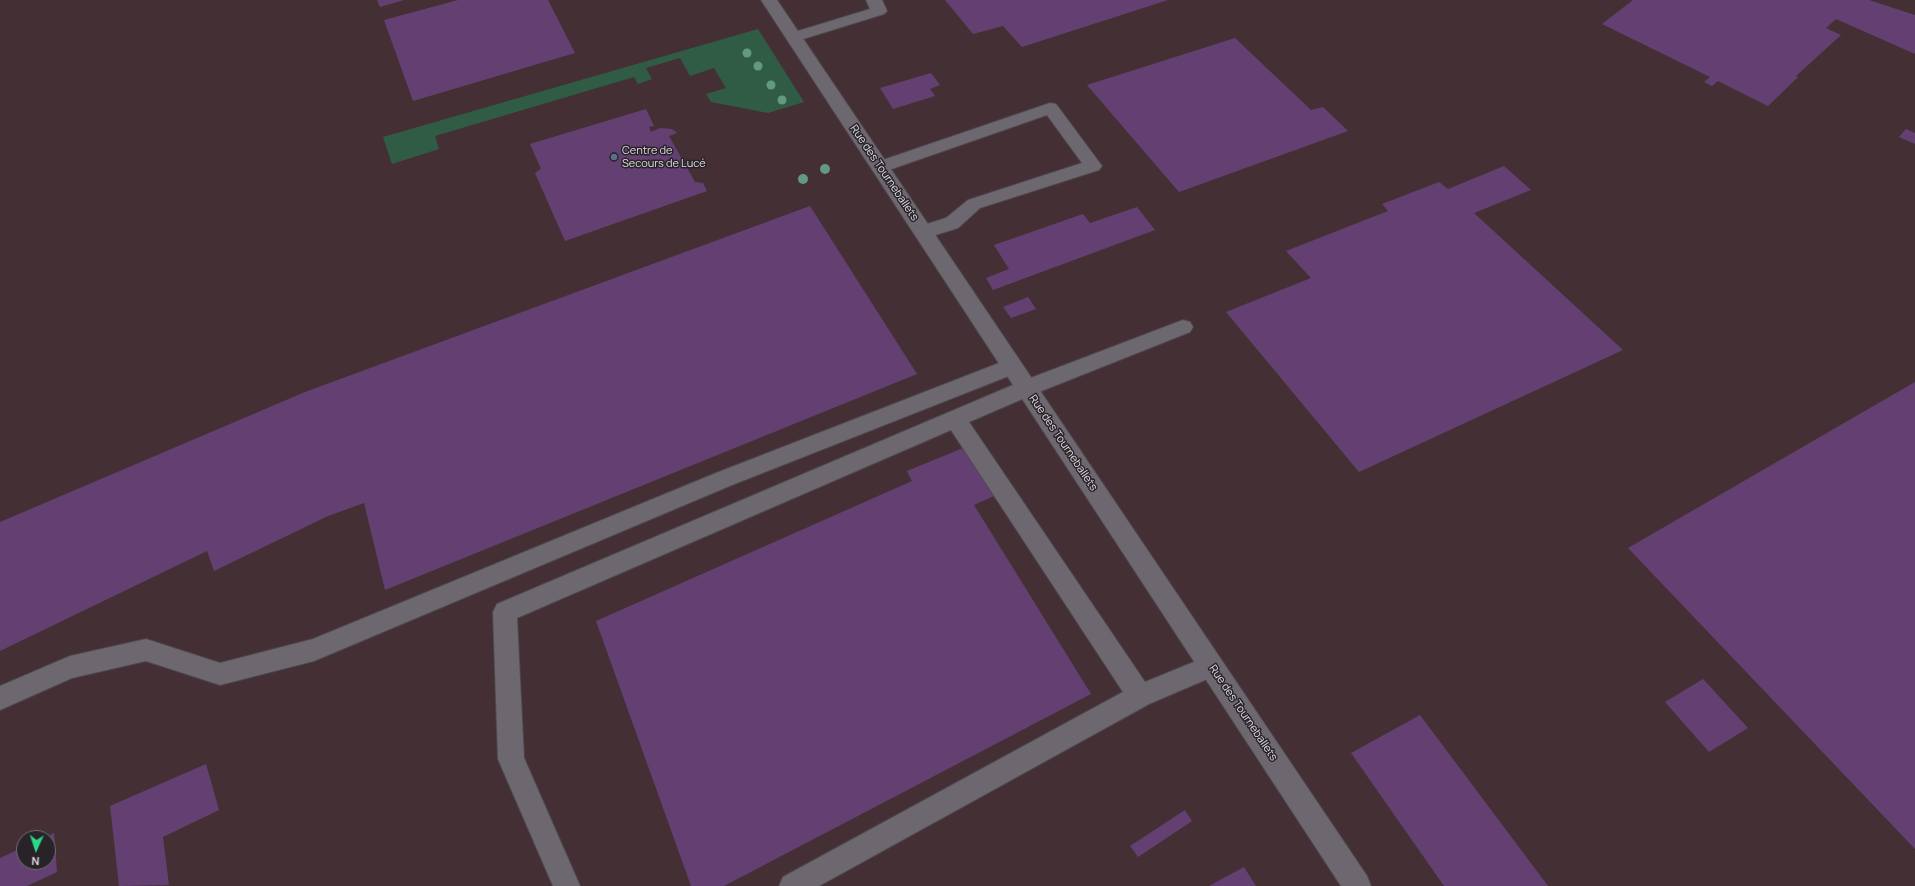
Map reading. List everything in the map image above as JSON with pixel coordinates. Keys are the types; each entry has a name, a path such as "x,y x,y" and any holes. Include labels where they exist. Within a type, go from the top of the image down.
{"street":[{"name":"Rue des Tourneballets","path":"769,0 1358,886"}],"lane":[{"path":"794,37 879,11 874,0"},
{"path":"880,167 1050,108 1093,166 974,204 952,223 923,232"},
{"path":"567,886 511,759 504,612 1027,388 1183,327"},
{"path":"0,698 70,667 146,650 220,674 314,650 724,479 1012,366"},
{"path":"955,419 1140,696"},
{"path":"792,886 1140,696 1211,666"}],"shaded area":[{"path":"0,0 1915,0 1915,886 0,886"}],"green space":[{"path":"758,29 804,102 768,113 711,102 706,94 726,88 714,68 690,76 680,58 646,68 652,79 638,84 634,77 435,136 439,149 392,164 383,137"}],"building":[{"path":"377,0 404,0 380,7"},
{"path":"458,0 548,0 575,53 413,101 384,20"},
{"path":"945,0 1168,0 1022,47 1003,26 973,34"},
{"path":"1633,0 1869,0 1915,15 1915,54 1836,19 1826,28 1841,35 1796,76 1798,77 1768,106 1718,81 1712,86 1704,82 1710,77 1602,24"},
{"path":"1235,38 1311,110 1323,107 1348,131 1179,192 1087,85"},
{"path":"931,73 940,85 930,89 935,96 893,109 880,88"},
{"path":"646,109 654,126 649,127 651,132 660,128 672,129 677,133 669,136 695,182 703,183 707,191 565,241 535,173 541,169 530,144"},
{"path":"1906,129 1915,133 1915,144 1899,137"},
{"path":"1504,166 1531,190 1474,213 1623,350 1359,472 1226,312 1311,278 1286,251 1388,211 1382,204 1439,182 1448,189"},
{"path":"810,206 917,374 385,590 364,503 328,516 214,571 207,551 0,651 0,522 305,392"},
{"path":"1137,207 1155,230 993,290 986,278 1009,269 994,245 1083,214 1090,223"},
{"path":"1028,297 1036,309 1011,318 1003,307"},
{"path":"1915,382 1915,849 1628,548"},
{"path":"963,448 994,496 974,505 1091,694 724,886 691,886 596,621 912,481 907,471"},
{"path":"1703,679 1748,728 1709,752 1665,702"},
{"path":"1420,715 1548,886 1444,886 1351,753"},
{"path":"206,764 219,810 163,837 169,885 119,886 110,806"},
{"path":"1185,810 1192,821 1138,857 1130,846"},
{"path":"16,851 16,870 56,870 56,859 57,872 27,886 0,886 0,858"},
{"path":"1244,867 1256,886 1209,886"}],"place":[{"name":"Centre de Secours de Lucé","path":"614,157"}]}
